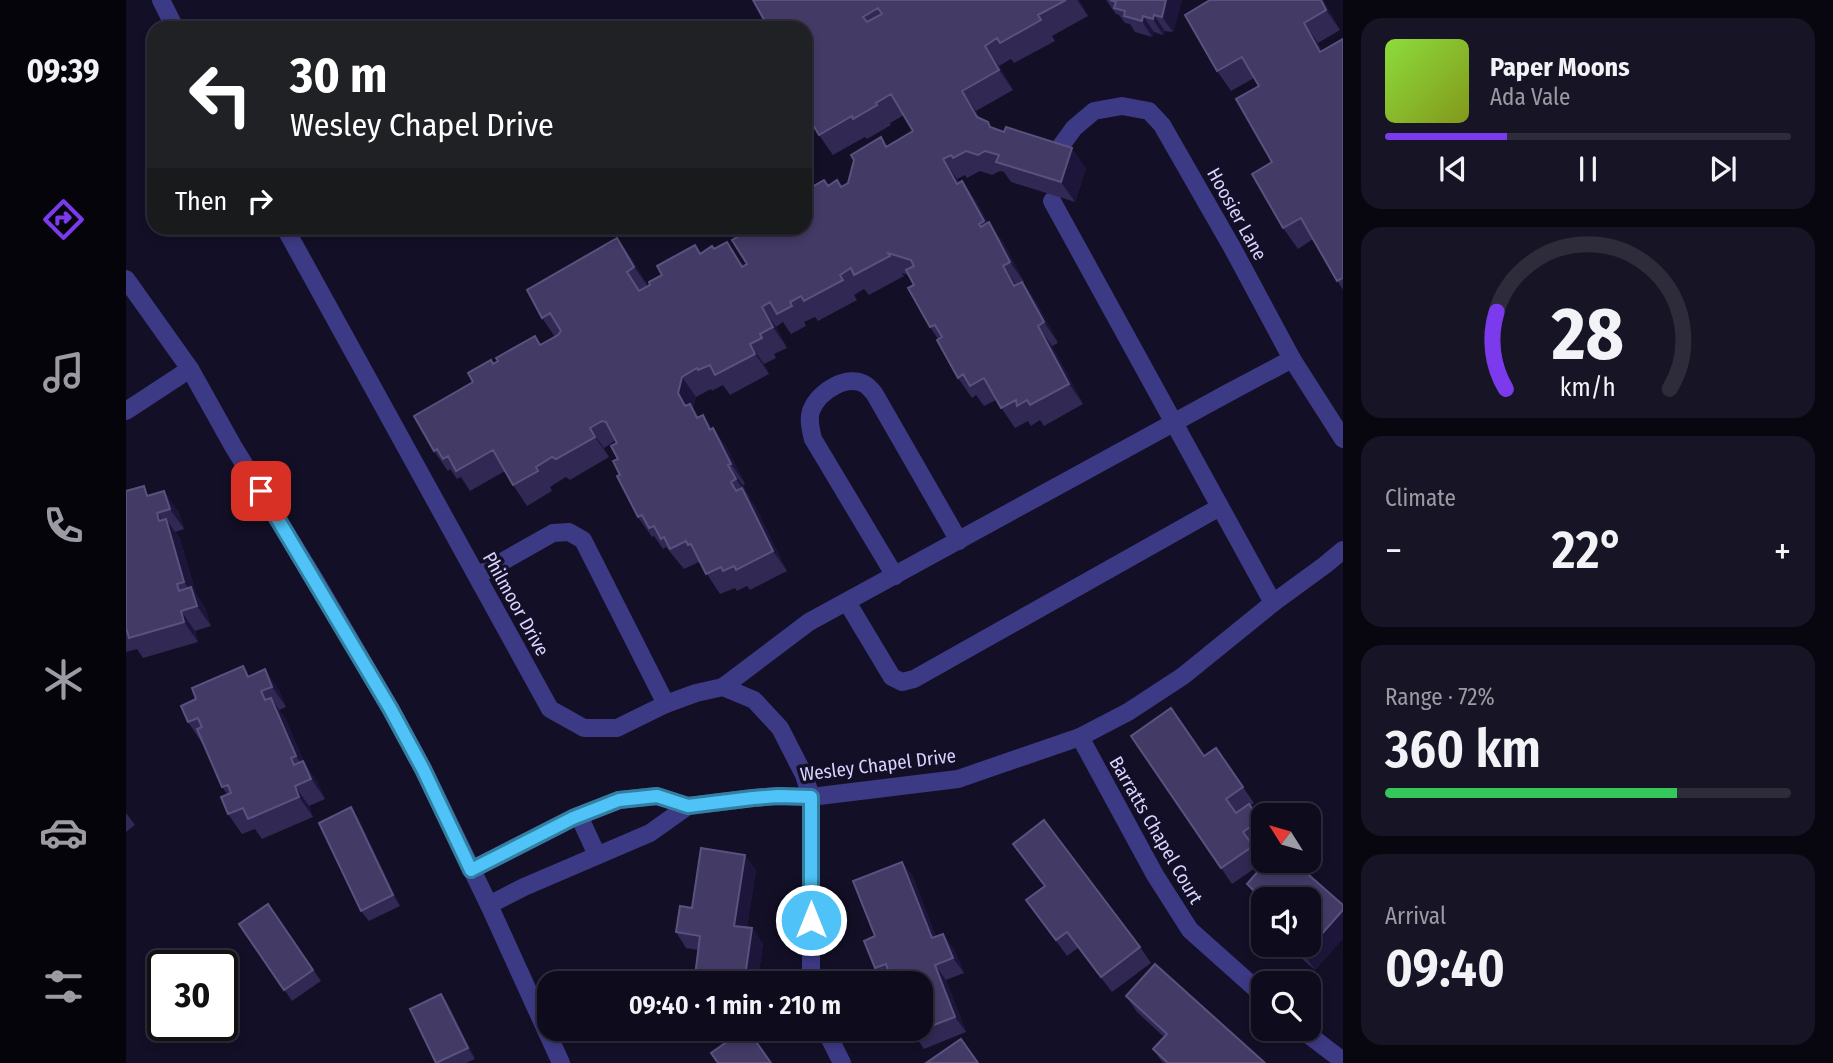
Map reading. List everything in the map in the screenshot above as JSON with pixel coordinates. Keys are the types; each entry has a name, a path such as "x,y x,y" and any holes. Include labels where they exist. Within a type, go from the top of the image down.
{"street":[{"path":"161,0 172,21"},
{"name":"Hoosier Lane","path":"1055,154 1074,128 1094,111 1122,106 1149,111 1162,125 1292,359 1343,439"},
{"path":"1052,201 1273,603"},
{"name":"Philmoor Drive","path":"289,235 550,709 584,728 617,727 666,704 723,687"},
{"path":"126,279 190,369 390,708 489,905 561,1063"},
{"path":"723,687 809,622 1292,359"},
{"path":"126,411 190,369"},
{"path":"895,576 813,439 811,412 822,396 835,385 849,381 865,384 874,393 959,541"},
{"path":"848,602 892,677 902,682 914,679 1220,507"},
{"path":"477,576 553,533 569,532 583,540 666,704"},
{"name":"Wesley Chapel Drive","path":"471,870 579,816 619,800 657,796 688,806 778,796 811,797 958,779 1080,737 1128,712 1183,676 1343,550"},
{"path":"723,687 754,700 780,727 804,775 811,797 811,971"},
{"name":"Barratts Chapel Court","path":"1080,737 1155,875 1191,930 1251,984"},
{"name":"Wesley Chapel Drive","path":"489,905 524,887 650,834 688,806"},
{"path":"579,816 597,855"},
{"path":"831,1041 842,1063"},
{"path":"1317,1041 1343,1061"}],"building":[{"path":"753,0 1066,0 1038,15 1041,20 1000,43 997,38 985,46 999,70 962,91 977,117 988,122 990,127 1004,132 1006,127 1072,148 1061,182 996,162 999,155 985,151 978,155 966,151 953,158 951,155 943,159 957,184 962,181 984,221 979,224 981,227 989,222 1010,262 1003,266 1014,286 1022,282 1044,322 1038,326 1069,384 1030,405 1027,400 1017,406 1016,400 1001,408 984,378 970,386 963,374 958,378 937,340 942,337 935,325 930,327 908,288 914,285 906,270 914,266 911,260 888,253 890,256 854,275 851,268 840,275 843,280 804,301 801,296 790,302 792,306 777,314 770,302 762,307 773,327 760,334 762,338 750,344 755,354 715,375 710,365 698,370 697,368 682,377 678,393 685,406 690,404 697,418 703,415 710,430 713,428 736,479 731,482 736,491 742,488 773,551 736,570 734,566 723,571 721,567 706,574 691,544 688,545 686,541 670,549 654,526 649,528 642,515 638,517 617,476 620,475 613,461 618,459 611,446 617,443 606,422 602,421 590,428 595,437 556,459 552,457 536,467 538,471 513,485 493,450 456,471 448,456 443,459 437,449 434,451 414,416 473,382 468,373 491,360 493,364 498,361 496,358 535,336 540,345 561,331 550,313 542,318 527,290 617,238 634,267 627,272 639,291 662,275 657,266 695,245 700,254 712,246 714,249 727,242 742,267 747,264 732,240 741,235 812,235 812,187 824,180 828,186 837,180 841,187 848,183 854,160 851,155 881,137 886,147 913,131 891,94 853,119 852,116 819,135 812,123 812,21 765,21","holes":["878,8 882,14 867,22 863,17"]},
{"path":"1110,0 1166,0 1162,17 1154,15 1153,19 1143,16 1142,21 1124,16 1125,11 1114,8 1116,2"},
{"path":"1210,0 1321,0 1326,10 1304,23 1320,52 1343,39 1343,278 1337,281 1301,218 1283,228 1252,174 1272,162 1236,99 1259,86 1242,57 1217,71 1185,15"},
{"path":"144,486 147,496 164,491 170,509 157,513 159,521 166,519 184,582 177,584 179,591 191,587 197,606 181,611 184,622 129,638 126,628 126,491"},
{"path":"243,666 248,677 265,669 272,687 261,691 265,700 271,698 296,756 291,758 294,765 303,761 311,779 295,786 299,797 248,819 243,808 228,814 221,797 231,793 228,785 222,787 197,729 202,727 198,718 188,722 181,706 196,699 192,688"},
{"path":"1171,708 1204,756 1216,748 1243,787 1226,799 1236,813 1249,804 1251,807 1251,826 1243,832 1251,847 1221,868 1131,736"},
{"path":"351,807 393,895 361,911 319,823"},
{"path":"1044,820 1140,947 1101,977 1067,932 1056,940 1026,900 1045,886 1013,844"},
{"path":"701,848 745,855 734,926 752,928 746,971 696,971 700,936 676,932 680,906 692,908"},
{"path":"902,862 932,938 943,934 953,958 935,965 955,1017 933,1025 933,971 888,971 886,964 875,968 864,941 875,936 853,881"},
{"path":"1257,873 1307,873 1343,905 1343,910 1321,935 1321,887 1251,888 1247,884"},
{"path":"268,904 313,970 284,990 239,924"},
{"path":"1155,964 1265,1063 1168,1063 1153,1049 1167,1034 1126,996"},
{"path":"441,994 468,1048 436,1063 410,1009"},
{"path":"961,1039 978,1063 926,1063"},
{"path":"728,1041 755,1041 771,1063 718,1063 711,1053"}],"route":[{"path":"261,491 390,708 423,769 471,870 573,818 619,800 657,796 688,806 778,796 811,797 811,920"}]}
